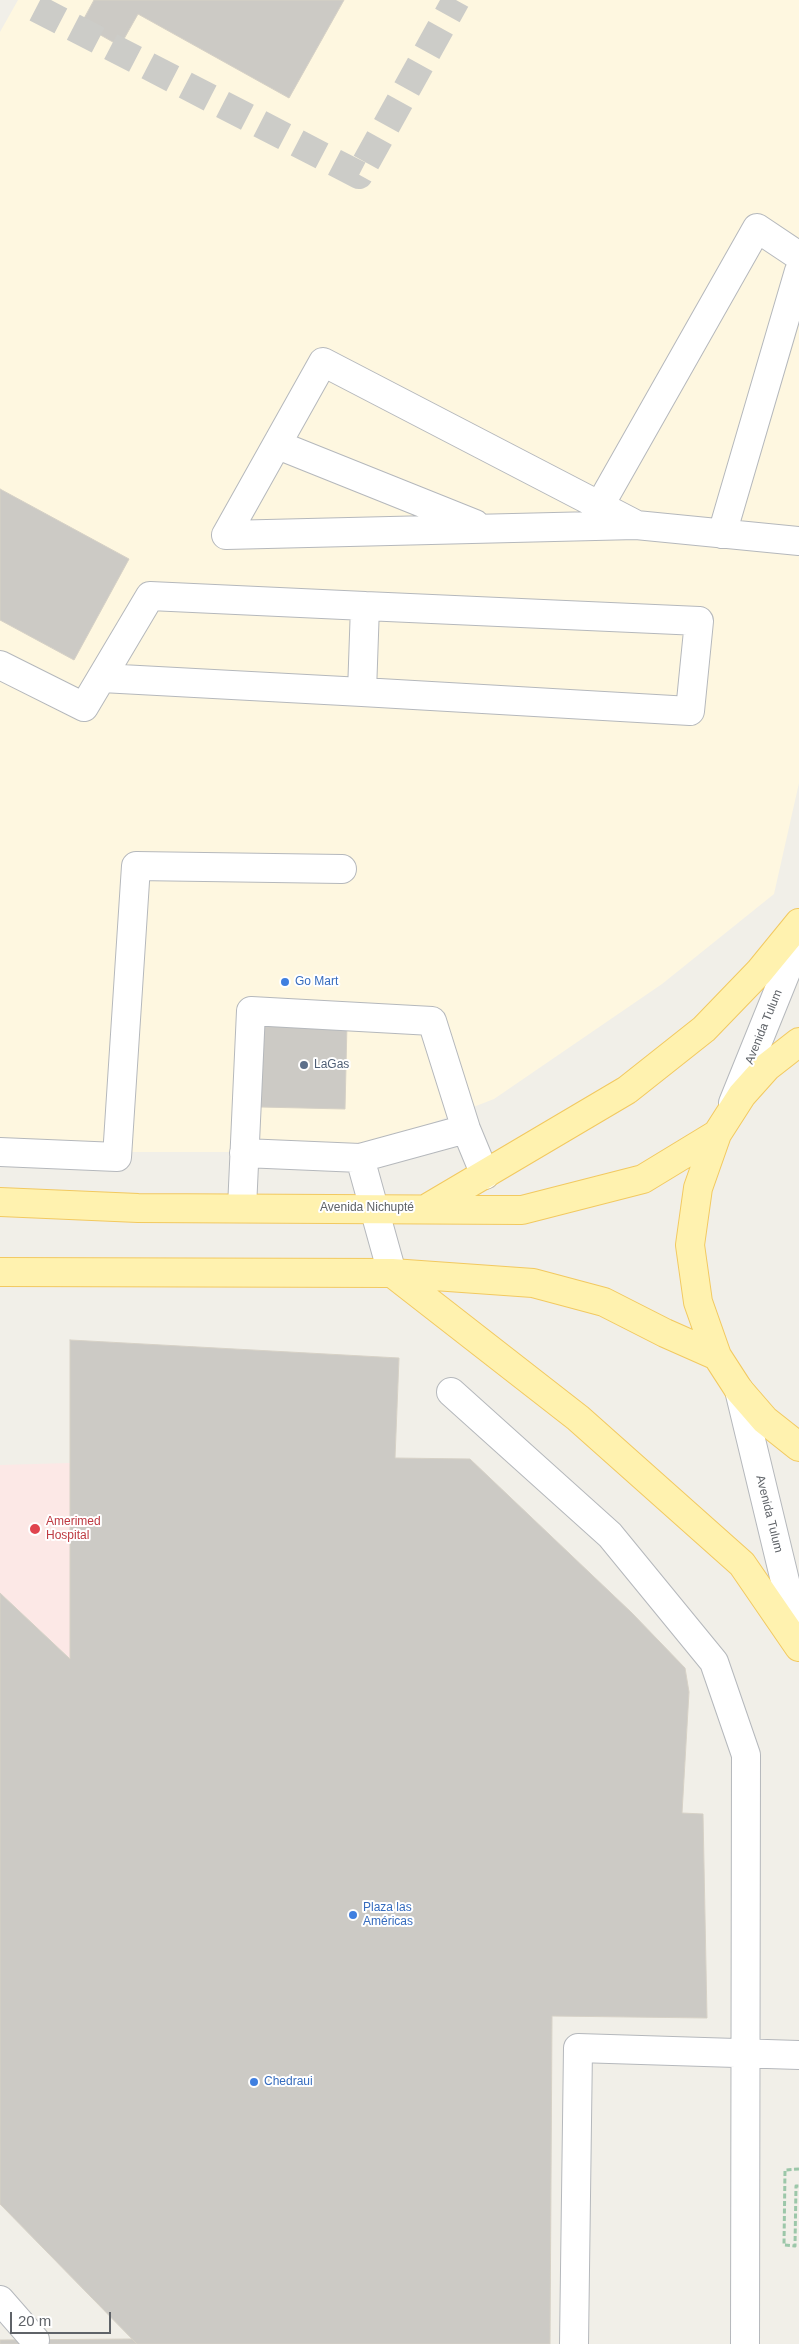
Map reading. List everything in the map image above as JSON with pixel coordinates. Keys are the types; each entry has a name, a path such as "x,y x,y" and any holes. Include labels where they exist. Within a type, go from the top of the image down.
{"main road":[{"path":"427,1208 627,1090 704,1029 759,972 799,923"},
{"path":"799,1042 767,1067 742,1095 723,1124 698,1188 690,1245 698,1302 718,1356 739,1390 765,1420 799,1447"},
{"name":"Avenida Nichupté","path":"0,1202 138,1208 427,1208 522,1210 643,1179 723,1124"},
{"path":"0,1272 392,1273 533,1283 604,1302 665,1333 718,1356"},
{"path":"392,1273 578,1418 742,1564 799,1647"}],"street":[{"path":"600,505 757,228 799,256"},
{"path":"722,534 799,271"},
{"path":"636,525 323,362 226,535 636,525 799,541"},
{"path":"278,445 486,528"},
{"path":"0,665 84,707 150,596 699,621 690,712 102,678"},
{"path":"362,692 365,606"},
{"path":"0,1152 117,1157 136,866 342,869"},
{"name":"Avenida Tulum","path":"723,1124 799,940"},
{"path":"242,1208 251,1011 432,1021 466,1129 485,1175"},
{"path":"244,1153 360,1158 466,1129"},
{"path":"360,1158 392,1273"},
{"name":"Avenida Tulum","path":"739,1390 799,1639"},
{"path":"451,1392 610,1536 714,1662 746,1755 746,2344"},
{"path":"574,2344 578,2048 799,2055"},
{"path":"0,2300 34,2340"}],"path":[{"path":"799,2170 785,2170 784,2246 795,2246 796,2186 799,2186"}],"shaded area":[{"path":"18,0 799,0 799,783 774,894 662,984 494,1099 357,1152 0,1152 0,32"},
{"name":"Amerimed Hospital","path":"70,1463 70,1659 0,1593 0,1465"}],"building":[{"path":"94,0 344,0 289,98 138,14 120,46 81,24"},
{"path":"0,489 129,559 74,660 0,620"},
{"name":"LaGas","path":"262,1022 347,1023 345,1109 261,1107"},
{"name":"Plaza las Américas","path":"70,1340 399,1358 395,1458 470,1459 632,1613 685,1668 689,1692 682,1813 703,1814 707,2018 552,2016 550,2344 137,2344 0,2204 0,1593 70,1659"},
{"path":"132,2339 137,2344 0,2344 0,2340"}],"tunnel":[{"path":"36,8 359,175 456,0"}],"place":[{"name":"Go Mart","path":"285,982"},
{"name":"LaGas","path":"304,1065"},
{"name":"Amerimed Hospital","path":"35,1529"},
{"name":"Plaza las Américas","path":"353,1915"},
{"name":"Chedraui","path":"254,2082"}]}
